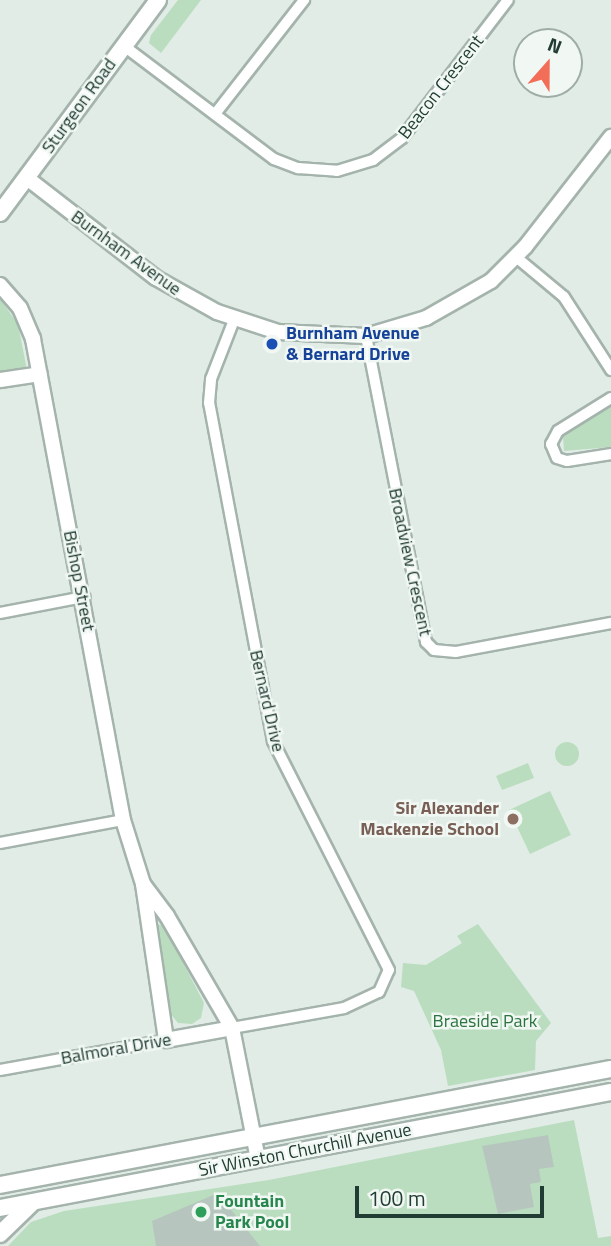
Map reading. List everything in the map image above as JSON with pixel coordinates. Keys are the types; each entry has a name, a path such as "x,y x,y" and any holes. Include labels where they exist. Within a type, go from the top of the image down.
{"main road":[{"name":"Sturgeon Road","path":"0,213 158,0"},
{"name":"Sir Winston Churchill Avenue","path":"0,1185 611,1069"},
{"name":"Sir Winston Churchill Avenue","path":"0,1208 611,1092"},
{"path":"0,1234 36,1201"}],"street":[{"path":"215,114 304,0"},
{"name":"Beacon Crescent","path":"124,46 286,164 324,172 362,165 402,138 508,0"},
{"name":"Burnham Avenue","path":"27,178 156,278 234,320 300,335 366,336 461,300 516,257 611,137"},
{"path":"516,257 564,297 611,370"},
{"name":"Bishop Street","path":"0,285 25,318 40,374 123,820 143,884 166,1040"},
{"name":"Bernard Drive","path":"232,1028 344,1009 379,992 389,970 274,741 209,403 211,379 234,320"},
{"name":"Broadview Crescent","path":"366,336 426,642 434,650 456,652 611,623"},
{"path":"0,380 40,374"},
{"path":"611,398 558,430 551,444 557,458 567,461 611,453"},
{"path":"0,613 83,597"},
{"path":"0,843 123,820"},
{"name":"Bishop Street","path":"143,884 232,1028 258,1159"},
{"name":"Balmoral Drive","path":"0,1070 232,1028"}],"green space":[{"path":"178,0 201,0 161,53 149,43 151,35"},
{"path":"0,299 18,324 27,370 0,374"},
{"path":"611,405 611,447 564,451 563,436"},
{"path":"567,742 575,746 579,754 575,762 567,766 559,762 555,754 559,746"},
{"path":"528,763 534,778 502,790 496,776"},
{"path":"550,791 571,835 530,854 509,810"},
{"path":"157,924 164,926 204,1003 201,1018 192,1024 178,1023 169,1012"},
{"name":"Braeside Park","path":"478,924 551,1023 536,1041 535,1070 448,1086 441,1050 414,991 401,987 403,963 426,965 462,943 457,936"},
{"path":"574,1120 598,1238 611,1236 611,1246 8,1246 31,1222 64,1211 269,1180"}],"building":[{"path":"548,1135 554,1167 539,1169 541,1182 530,1184 534,1207 498,1214 482,1146"},
{"name":"Fountain Park Pool","path":"218,1193 260,1246 156,1246 152,1221"}],"place":[{"name":"Burnham Avenue & Bernard Drive","path":"272,344"},
{"name":"Sir Alexander Mackenzie School","path":"513,819"},
{"name":"Fountain Park Pool","path":"201,1212"}]}
